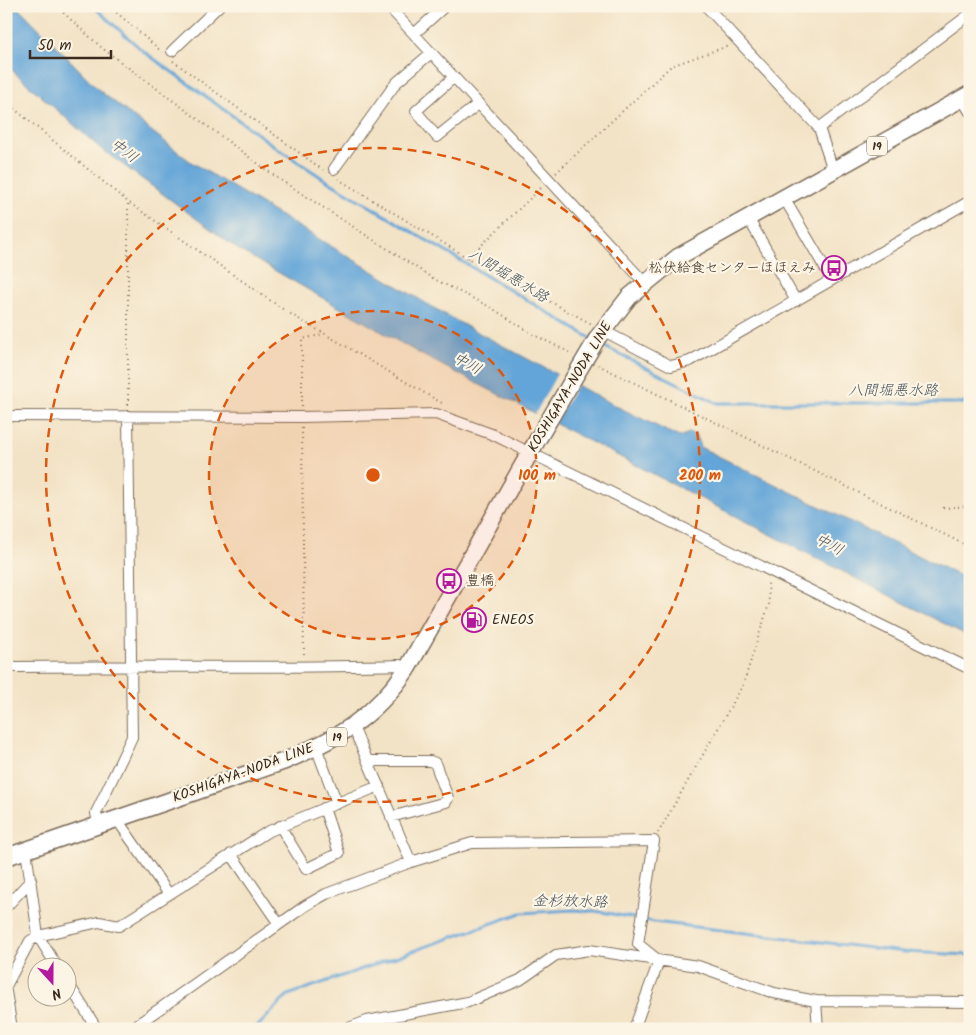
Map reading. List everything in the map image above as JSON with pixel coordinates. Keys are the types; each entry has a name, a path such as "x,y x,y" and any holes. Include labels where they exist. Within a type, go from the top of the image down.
{"main road":[{"name":"KOSHIGAYA-NODA LINE","path":"6,857 285,761 353,727 384,700 407,669 600,334 629,297 644,282 678,257 833,170 967,102"}],"street":[{"path":"172,51 219,6"},
{"path":"388,6 644,282"},
{"path":"414,34 445,6"},
{"path":"706,6 819,128 833,170"},
{"path":"819,128 970,14"},
{"path":"334,169 396,83 431,53"},
{"path":"454,78 416,111 437,137 478,104"},
{"path":"784,198 832,280"},
{"path":"600,334 671,366 690,361 970,201"},
{"path":"748,218 796,301"},
{"path":"6,416 302,417 436,414 494,435 531,452 970,668"},
{"path":"98,824 96,813 132,737 128,416"},
{"path":"6,666 132,665 304,668 400,665 407,669"},
{"path":"353,727 411,862"},
{"path":"316,747 337,802"},
{"path":"368,761 430,760 435,763 448,798 446,802 391,816"},
{"path":"6,986 30,941 38,936 99,922 119,926 168,893 280,826 379,786"},
{"path":"280,826 306,869 340,853 324,808"},
{"path":"116,818 168,893"},
{"path":"132,1029 304,906 326,894 411,862 472,843 654,841 638,944 659,961"},
{"path":"26,850 38,936 52,958"},
{"path":"231,854 279,924"},
{"path":"6,907 31,880"},
{"path":"346,1029 367,1021 468,1002 520,980 556,955 589,950 615,952 659,961 698,966 774,993 816,1001 970,1002"},
{"path":"634,1029 659,961"},
{"path":"6,992 12,1029"},
{"path":"78,999 97,1029"},
{"path":"816,1001 818,1029"}],"path":[{"path":"56,6 102,48 276,177 434,279 490,307 536,336 577,356"},
{"path":"109,6 166,56 330,174 468,258 600,334"},
{"path":"468,258 671,66 739,42"},
{"path":"6,102 128,202 287,312 446,406"},
{"path":"128,202 128,416"},
{"path":"304,668 302,339 324,334"},
{"path":"594,363 970,547"},
{"path":"943,508 970,506"},
{"path":"654,841 743,685 769,604 769,582 762,578"}],"water":[{"name":"中川","path":"6,6 17,6 99,90 191,162 449,317 612,404 679,437 689,433 696,435 700,447 970,581 970,637 422,355 239,250 100,148 6,65"}],"pier":[{"path":"558,372 578,383 553,426 534,416"}],"waterway":[{"name":"八間堀悪水路","path":"93,6 143,51 277,148 324,179 592,339"},
{"name":"八間堀悪水路","path":"599,344 717,403 970,403"},
{"name":"金杉放水路","path":"255,1029 288,995 521,913 573,910 602,912 654,922 904,952 970,955"}],"place":[{"name":"松伏給食センターほほえみ","path":"834,268"},
{"name":"豊橋","path":"449,581"},
{"name":"ENEOS","path":"474,620"}]}
